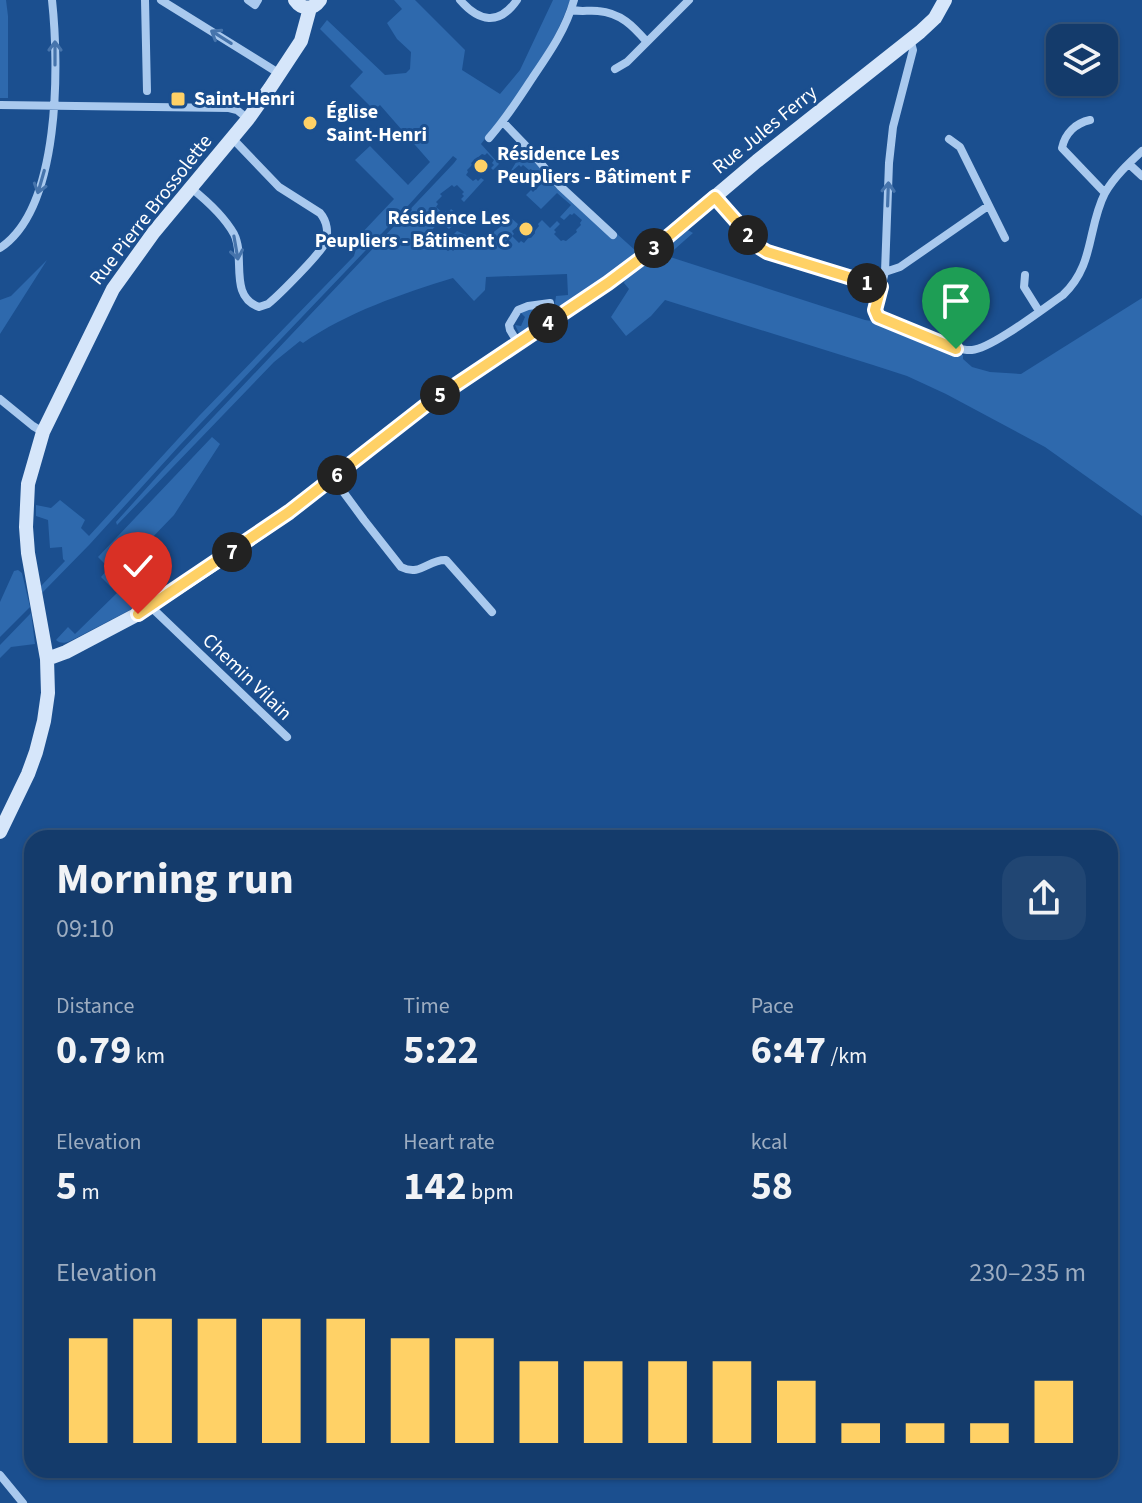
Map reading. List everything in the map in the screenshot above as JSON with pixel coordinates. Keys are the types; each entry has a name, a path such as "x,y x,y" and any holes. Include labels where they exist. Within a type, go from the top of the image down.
{"street":[{"path":"0,248 22,226 38,192 51,139 55,48 52,0"},
{"path":"145,0 147,91"},
{"path":"161,0 280,74"},
{"path":"460,0 475,14 487,18 501,16 517,0"},
{"path":"489,138 552,49 574,0"},
{"path":"615,69 627,62 689,0"},
{"name":"Rue Jules Ferry","path":"47,659 151,607 289,512 426,405 640,260 931,22 945,0"},
{"name":"Rue Pierre Brossolette","path":"0,832 28,774 40,736 48,693 47,659 26,527 28,484 43,432 113,289 136,255 248,119 301,41 306,3"},
{"path":"572,10 602,11 623,17 647,42"},
{"path":"910,39 913,50 893,127 890,153 885,272 875,310 878,317 963,350 980,349 991,343 1072,286 1081,274 1105,193 1142,151"},
{"path":"0,105 229,108 248,119"},
{"path":"1090,120 1080,122 1064,138 1062,148 1105,193"},
{"path":"503,122 560,186 613,235"},
{"path":"191,188 217,212 233,233 238,251 240,286 248,301 259,307 268,304 320,251 326,238 324,218 279,187 232,138"},
{"path":"949,139 960,147 1005,238"},
{"path":"1129,164 1142,176"},
{"path":"715,197 767,252 881,287"},
{"path":"885,272 900,267 988,206"},
{"path":"1025,275 1024,287 1039,311"},
{"path":"518,343 509,325 518,310 550,303"},
{"path":"0,399 43,432"},
{"path":"333,478 401,567 417,571 440,559 446,560 492,612"},
{"name":"Chemin Vilain","path":"151,607 287,737"},
{"path":"0,1475 23,1503"}],"shaded area":[{"path":"0,0 6,0 8,16 8,98 0,98"},
{"path":"394,0 415,0 465,50 462,70 500,94 520,70 553,0 570,0 543,57 481,144 499,164 493,170 494,160 487,153 471,163 466,175 473,181 484,180 464,202 461,199 464,192 457,185 440,194 442,196 436,207 443,213 451,209 459,220 449,229 438,223 432,230 436,242 453,251 460,244 454,234 457,231 473,237 486,236 510,217 519,225 512,231 512,236 519,243 531,238 542,220 550,228 557,221 560,224 554,234 561,241 566,241 577,232 582,220 574,213 564,220 560,217 571,205 557,193 541,209 526,195 540,185 531,169 519,165 507,180 518,157 526,148 612,237 616,233 637,252 520,335 515,325 521,326 524,310 550,306 555,303 556,296 568,295 567,274 486,277 485,290 474,301 453,278 375,305 303,343 300,341 274,362 117,525 116,522 161,472 454,163 457,159 453,156 42,593 41,586 65,561 62,547 50,548 48,520 36,516 36,505 51,508 60,500 85,520 81,528 89,536 199,416 354,256 359,236 394,199 355,160 370,146 408,185 430,162 380,105 374,110 350,86 363,72 320,29 327,20 385,75 406,73 410,69 411,52 397,39 387,23 402,9"},
{"path":"686,229 693,233 667,256 877,322 963,355 972,367 990,372 1021,374 1142,298 1142,516 1045,447 907,376 665,300 626,336 611,317 629,289 624,283 625,279"},
{"path":"47,260 0,334 0,300 11,296"},
{"path":"212,437 220,444 174,515 123,568 153,598 69,641 61,643 56,640 68,627 75,634 117,593 101,577 109,568 98,557"},
{"path":"14,571 22,573 30,607 0,637 0,602"},
{"path":"31,613 35,644 11,647 0,658 0,645"}],"place":[{"name":"Saint-Henri","path":"178,99"},
{"name":"Église Saint-Henri","path":"310,123"},
{"name":"Résidence Les Peupliers - Bâtiment F","path":"481,166"},
{"name":"Résidence Les Peupliers - Bâtiment C","path":"526,229"}],"route":[{"path":"138,614 289,512 426,405 608,283 715,197 759,247 881,287 875,310 878,317 956,349"}]}
